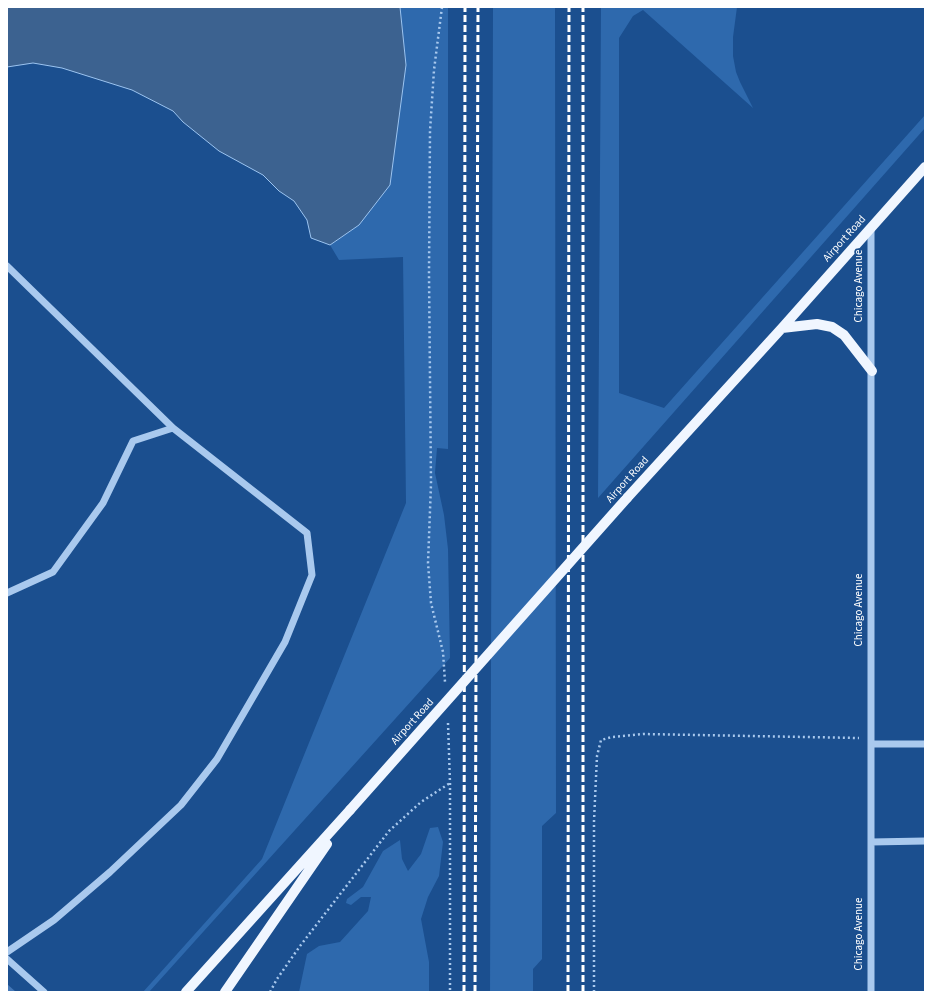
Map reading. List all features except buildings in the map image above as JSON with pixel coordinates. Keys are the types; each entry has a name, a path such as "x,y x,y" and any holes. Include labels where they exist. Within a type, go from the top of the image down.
{"main road":[{"name":"Airport Road","path":"186,992 925,167"},
{"path":"782,328 818,324 832,327 844,335 872,371"},
{"name":"Airport Road","path":"224,992 350,810"}],"street":[{"name":"Chicago Avenue","path":"871,228 871,992"},
{"path":"7,266 173,428 307,533 312,575 285,642 217,759 181,806 110,872 54,920 7,952"},
{"path":"7,593 53,572 103,503 134,442 173,428"},
{"path":"872,741 925,744"},
{"path":"871,842 925,841"},
{"path":"7,959 44,992"}],"path":[{"path":"442,7 434,70 430,131 428,274 431,484 428,563 431,603 441,645 446,682"},
{"path":"447,719 450,783 450,992"},
{"path":"594,992 595,814 597,756 601,740 612,737 643,734 822,738 872,741"},
{"path":"270,992 300,946 389,831 421,802 450,783"}],"shaded area":[{"path":"7,7 400,7 406,65 390,185 359,225 330,245 311,238 307,220 294,201 279,191 263,175 219,151 183,122 173,111 132,90 62,68 33,63 7,67"},
{"path":"400,7 448,7 448,449 437,448 435,473 444,515 448,549 450,658 149,992 143,992 262,859 406,503 403,257 339,260 330,245 359,225 406,65"},
{"path":"493,7 555,7 556,813 542,826 542,959 533,969 533,992 490,992"},
{"path":"601,7 737,7 733,37 733,56 736,72 753,108 643,10 633,16 619,38 619,393 664,408 925,115 925,128 598,498"},
{"path":"438,827 443,842 439,876 428,897 421,919 429,962 429,992 299,992 307,954 319,946 340,942 368,911 371,897 361,897 351,905 346,903 347,899 363,887 383,851 400,840 402,859 408,871 421,854 430,828"}],"railway":[{"path":"464,992 465,7"},
{"path":"475,992 478,7"},
{"path":"568,992 569,7"},
{"path":"583,7 583,992"}]}
